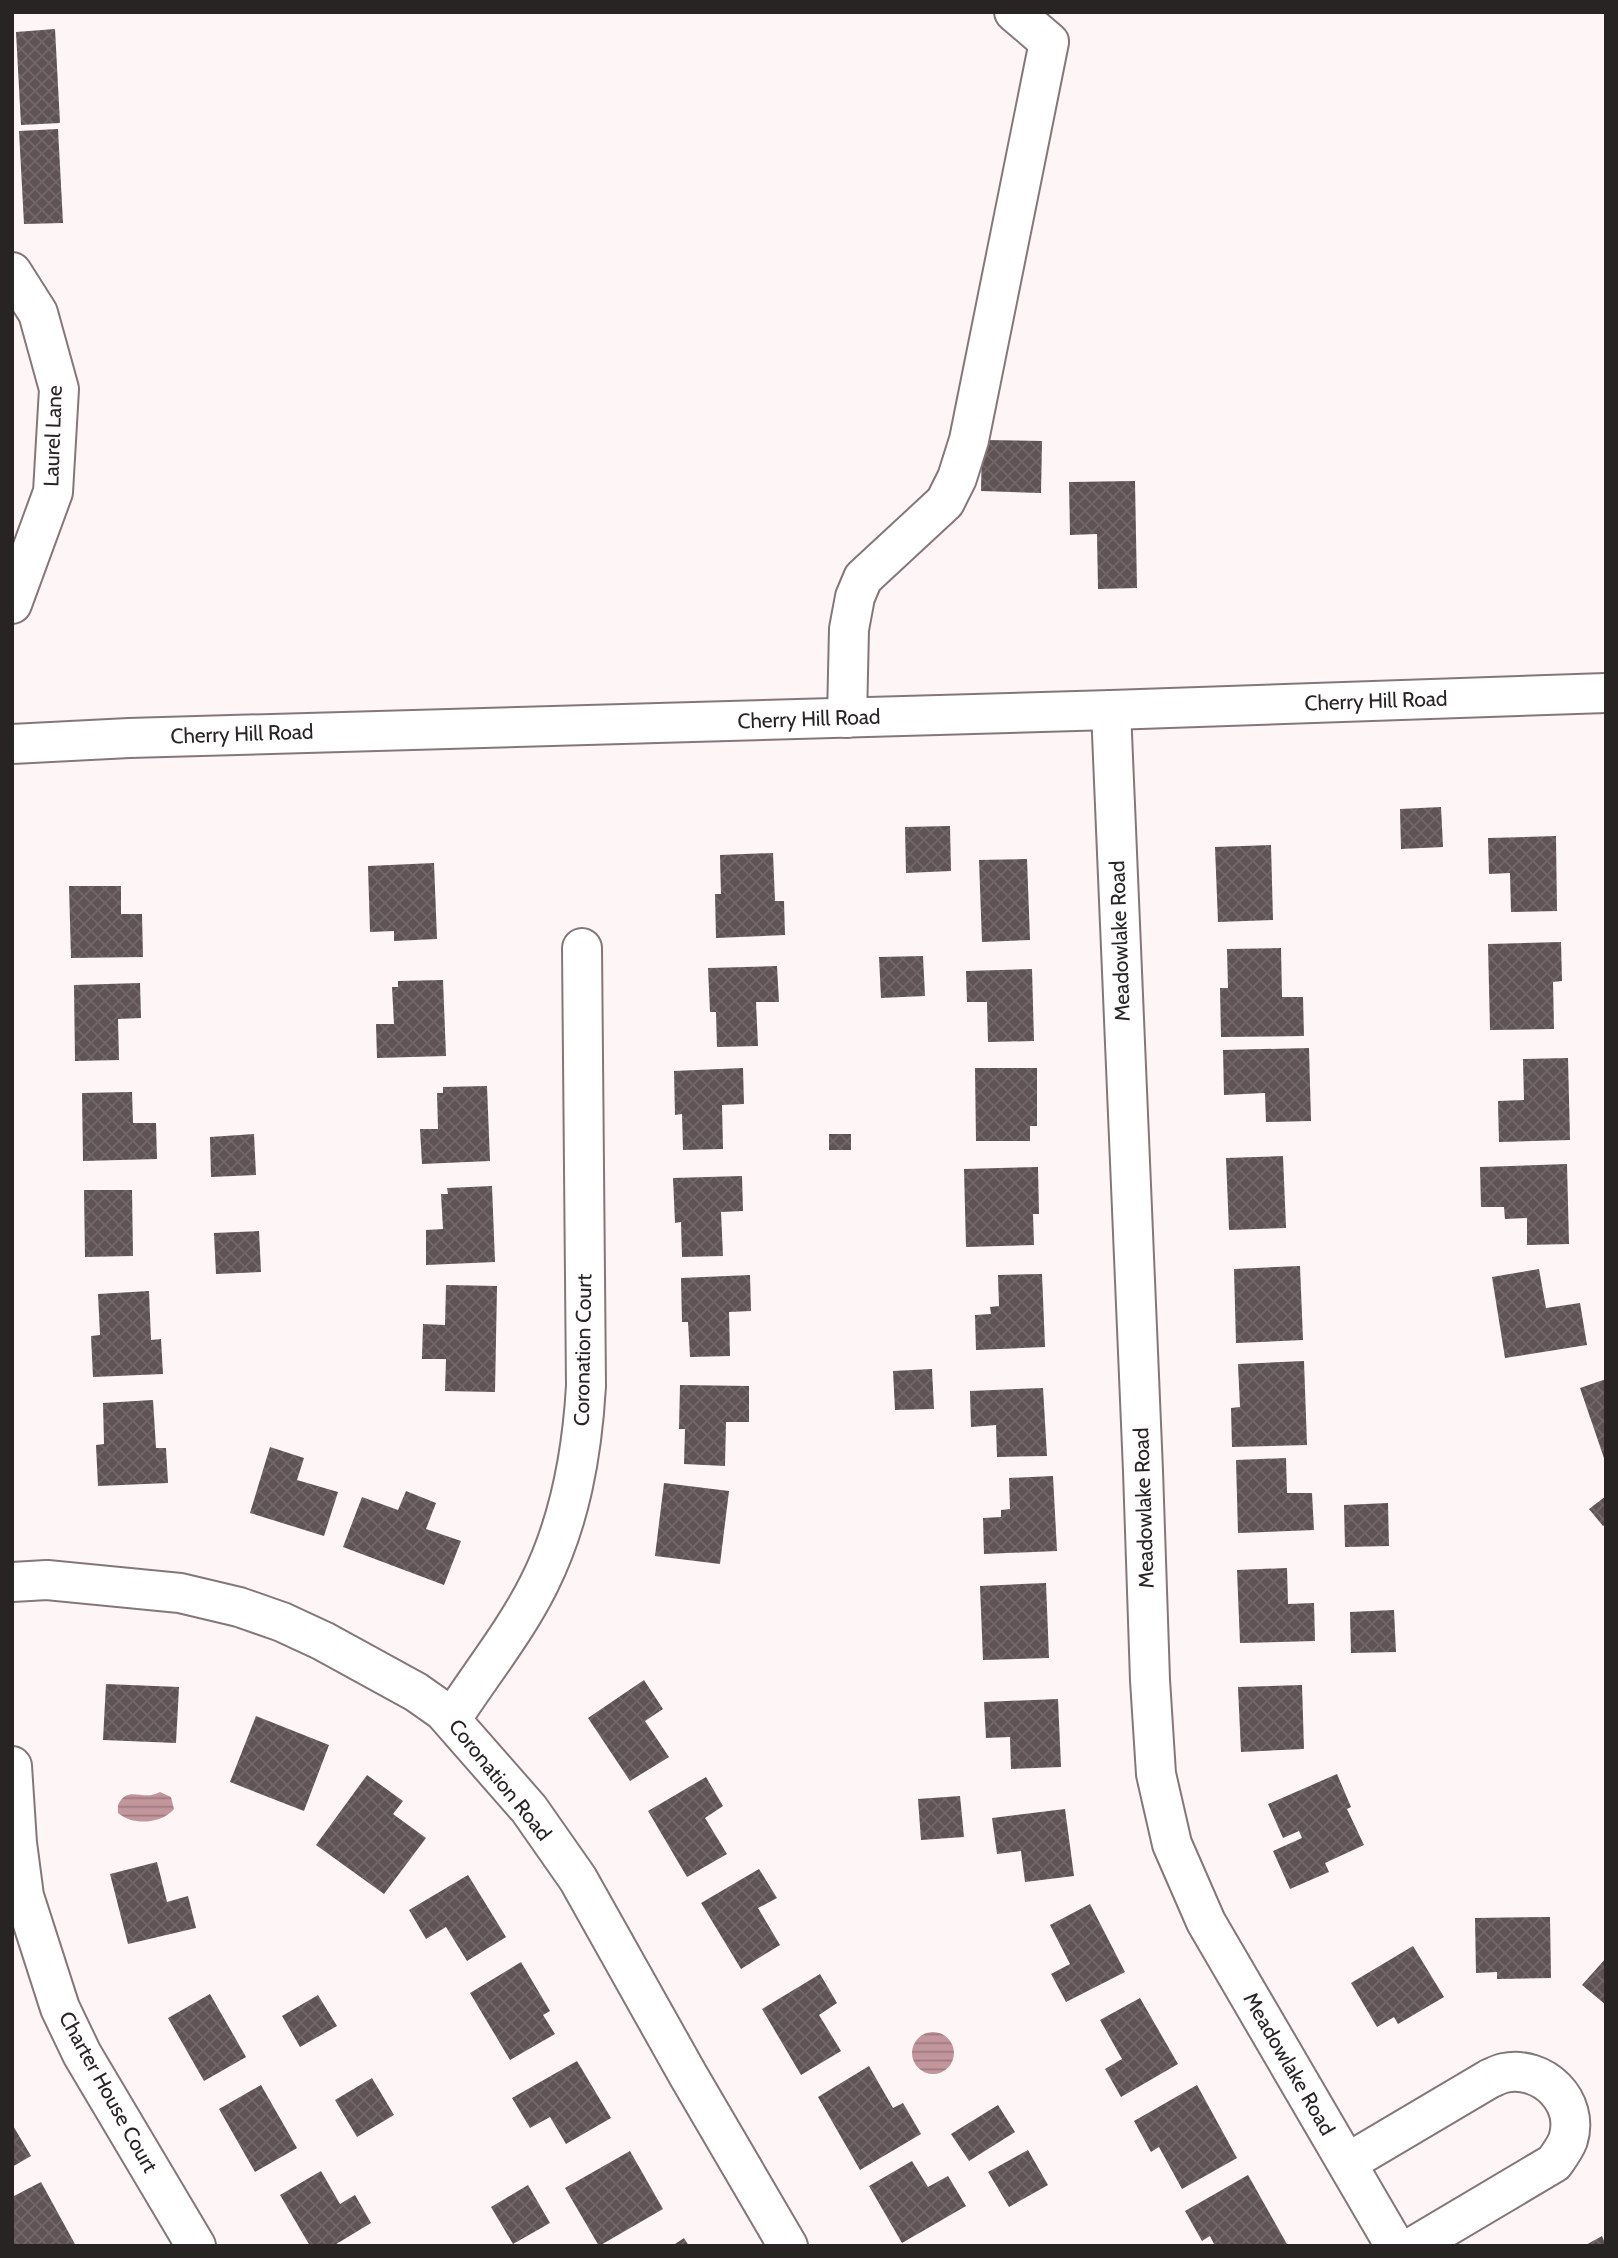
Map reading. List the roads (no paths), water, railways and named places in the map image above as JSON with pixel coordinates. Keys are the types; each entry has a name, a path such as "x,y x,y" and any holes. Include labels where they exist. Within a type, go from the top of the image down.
{"street":[{"path":"847,718 849,629 855,597 863,578 945,502 957,478 969,440 1049,42 1014,12"},
{"name":"Laurel Lane","path":"12,272 38,313 59,389 52,492 27,520 12,604"},
{"name":"Cherry Hill Road","path":"12,744 129,738 1606,693"},
{"name":"Meadowlake Road","path":"1111,710 1151,1720 1156,1774 1172,1844 1206,1922 1395,2246"},
{"name":"Coronation Court","path":"451,1720 518,1620 539,1583 561,1532 576,1478 586,1386 582,948"},
{"name":"Coronation Road","path":"12,1582 47,1580 180,1593 239,1607 282,1622 323,1641 416,1692 443,1711 529,1810 578,1879 788,2246"},
{"name":"Charter House Court","path":"12,1766 24,1896 60,2008 82,2054 196,2246"},
{"path":"1347,2163 1489,2079 1505,2073 1524,2073 1543,2078 1555,2087 1564,2099 1570,2115 1570,2133 1554,2163 1414,2246"}]}
